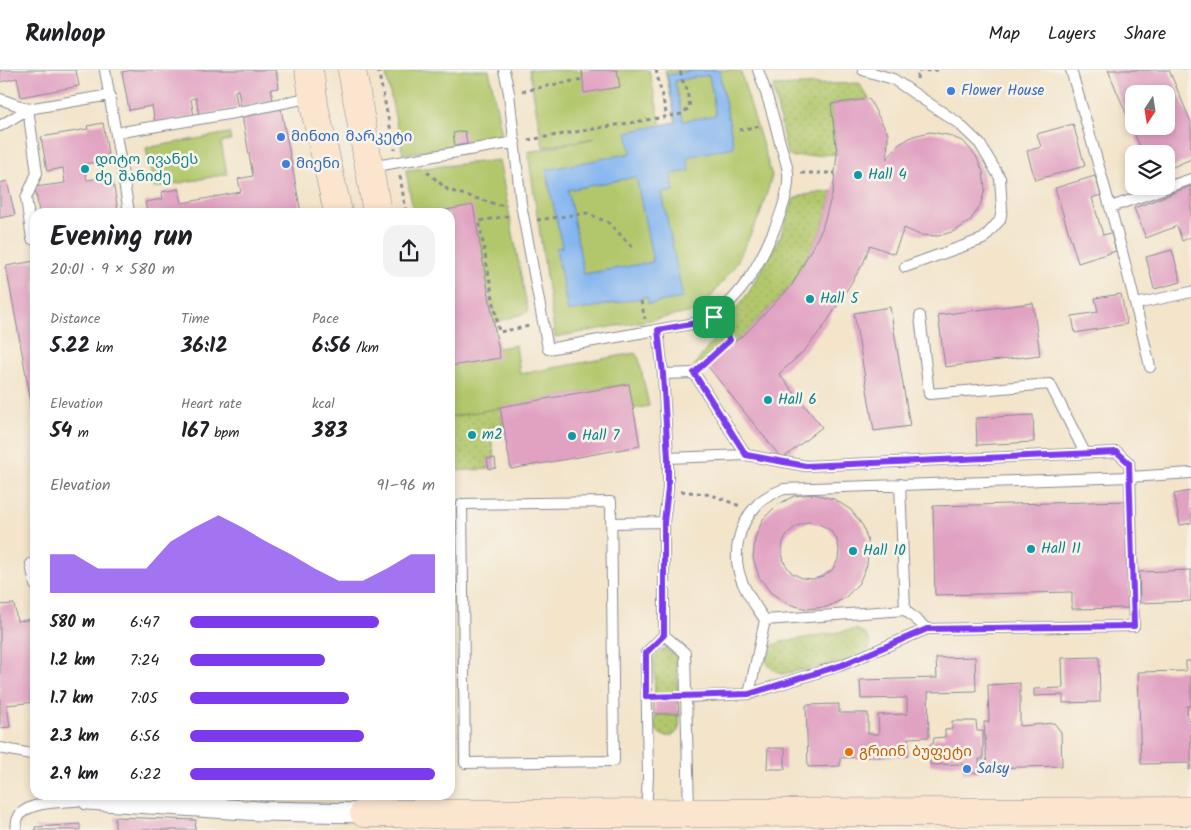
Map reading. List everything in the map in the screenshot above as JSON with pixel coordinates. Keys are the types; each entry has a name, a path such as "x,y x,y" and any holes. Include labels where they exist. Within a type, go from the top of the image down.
{"street":[{"path":"309,70 337,208"},
{"path":"352,70 376,208"},
{"path":"148,800 210,802 364,813 689,812 909,817 1191,812"}],"lane":[{"path":"105,70 127,208"},
{"path":"504,70 515,142 521,209 548,349 702,322 714,317 742,288 757,265 777,224 785,199 788,174 775,123 758,70"},
{"path":"863,70 893,79 958,123 980,144 1000,178 1002,209 1000,220 983,239 905,267"},
{"path":"1071,70 1111,207 1150,367"},
{"path":"0,126 28,109 110,96"},
{"path":"116,133 249,110 313,96"},
{"path":"0,99 28,109"},
{"path":"28,109 37,173 26,198 30,225"},
{"path":"369,167 515,142"},
{"path":"1111,207 1191,179"},
{"path":"1136,304 1191,292"},
{"path":"920,316 929,394 1050,384 1085,453"},
{"path":"646,812 648,776 646,653 664,635 664,522 668,489 663,374 658,330"},
{"path":"663,374 694,373 746,455"},
{"path":"668,458 746,455 806,466 1117,452 1129,463 1134,626 927,629 842,665 749,694 686,697"},
{"path":"749,694 765,620 743,584 737,563 738,539 747,519 758,503 772,494 784,490 900,484 1130,477 1191,473"},
{"path":"900,484 905,610"},
{"path":"611,502 611,523 614,762 465,763 462,504 611,502"},
{"path":"611,523 664,522"},
{"path":"765,620 905,610 927,629"},
{"path":"664,635 685,653 689,812"},
{"path":"0,748 30,754"},
{"path":"16,830 18,818 24,810 33,805 70,800"}],"path":[{"path":"378,70 398,162 405,208"},
{"path":"656,70 667,117"},
{"path":"916,95 918,71 940,70"},
{"path":"515,142 682,114 690,108 681,72"},
{"path":"509,93 583,79"},
{"path":"739,130 775,123"},
{"path":"414,160 448,190 499,205 521,209"},
{"path":"788,174 835,173"},
{"path":"521,209 479,221 499,332 543,324"},
{"path":"556,217 587,212 609,223 633,248"},
{"path":"694,373 731,342 714,317"},
{"path":"668,489 712,496 752,511"},
{"path":"646,697 686,697"}],"green space":[{"path":"385,70 489,70 503,140 403,154"},
{"path":"529,70 649,70 661,125 676,122 665,70 740,70 772,176 760,215 735,266 700,311 555,337 528,152 595,138 543,147"},
{"path":"859,83 869,99 831,104 837,154 791,157 787,153 773,86"},
{"path":"229,133 231,140 221,142 227,174 154,188 146,148"},
{"path":"499,160 528,312 494,323 498,348 516,345 520,374 635,353 639,359 649,406 633,409 628,384 455,416 455,208 412,208 406,170"},
{"path":"833,191 822,229 792,285 747,332 706,364 693,378 689,373 749,292 781,235 794,199 804,195"},
{"path":"500,407 503,425 489,428 495,458 488,459 489,469 455,471 455,416"},
{"path":"856,629 866,635 870,642 868,650 860,659 781,674 770,667 766,660 766,652 769,648 781,642"},
{"path":"666,649 674,654 677,659 678,700 655,700 654,659 658,652"},
{"path":"655,714 679,714 678,731 670,736 660,734 654,723"}],"water":[{"path":"697,70 719,70 734,147 687,157 690,171 671,174 674,191 662,193 683,298 648,304 647,297 568,312 556,248 562,247 546,170 631,153 627,132 676,122 667,75","holes":["709,75 716,115 683,121 675,81","636,177 653,262 584,274 568,190"]}],"building":[{"path":"0,70 76,70 79,86 21,97 17,78 0,82"},
{"path":"133,70 276,70 279,88 271,89 273,101 241,107 238,90 235,91 238,108 199,115 196,98 191,99 194,116 155,123 152,106 129,110 122,72"},
{"path":"582,70 617,70 620,87 584,93"},
{"path":"1108,70 1169,70 1191,122 1191,159 1175,166 1175,145 1139,145 1135,135 1175,135 1175,85 1125,85 1125,111"},
{"path":"869,99 888,134 887,159 898,145 913,136 930,132 948,135 964,142 976,156 983,172 985,189 980,206 970,221 955,231 938,236 920,235 904,228 894,254 870,245 863,264 825,325 805,350 779,374 822,427 782,459 706,364 747,332 792,285 822,229 833,191 837,154 831,104"},
{"path":"281,109 300,208 146,208 145,202 163,199 162,192 179,189 182,203 241,192 238,179 253,176 242,116"},
{"path":"103,123 109,160 84,164 87,180 112,176 117,208 38,208 35,187 65,183 63,168 47,171 41,137 88,129 87,126"},
{"path":"1073,124 1085,166 1035,180 1027,151 1041,147 1037,134"},
{"path":"465,131 467,144 455,146 453,133"},
{"path":"1095,176 1101,195 1092,198 1103,235 1111,233 1116,251 1078,263 1055,188"},
{"path":"7,181 15,215 0,218 0,183"},
{"path":"1191,186 1191,237 1182,241 1177,226 1146,238 1134,208 1168,195 1175,195 1175,192"},
{"path":"473,205 500,358 455,365 455,208"},
{"path":"1172,250 1181,282 1154,289 1146,257"},
{"path":"30,262 30,396 6,266"},
{"path":"1121,294 1127,324 1075,333 1072,316 1098,312 1095,298"},
{"path":"1033,303 1040,355 945,367 938,315"},
{"path":"890,307 910,426 874,431 854,313"},
{"name":"Hall 7","path":"629,384 640,446 511,469 500,407"},
{"path":"1033,415 1034,442 977,445 976,418"},
{"path":"495,458 496,468 489,469 487,459"},
{"path":"1191,491 1191,523 1180,525 1174,494"},
{"name":"Hall 10","path":"814,494 834,499 851,510 863,526 869,545 867,565 859,583 845,598 827,607 807,609 788,604 771,593 759,577 753,558 755,538 763,519 777,505 794,496","holes":["808,522 819,524 829,529 836,538 839,549 838,560 832,570 823,576 813,579 802,578 792,573 785,564 782,554 783,542 788,533 797,526"]},
{"name":"Hall 11","path":"1127,501 1130,608 1072,609 1072,592 935,595 933,506"},
{"path":"1191,570 1191,601 1140,603 1139,572"},
{"path":"14,604 17,621 30,620 30,703 7,705 10,727 0,728 0,605"},
{"path":"975,657 976,691 928,692 929,737 908,738 908,756 840,758 840,766 808,767 806,705 839,704 839,713 868,713 868,734 879,734 878,715 907,714 907,698 861,699 860,680 937,678 936,658"},
{"path":"1099,657 1100,702 1063,703 1063,695 1034,696 1034,689 1063,688 1062,658"},
{"path":"1186,661 1191,661 1191,706 1187,706 1188,720 1191,720 1191,769 1189,770 1189,763 1141,764 1138,672 1186,671"},
{"path":"1020,683 1020,726 1054,723 1061,732 1062,766 987,768 984,722 989,722 988,685"},
{"path":"655,700 678,700 679,714 655,714"},
{"path":"952,721 976,721 977,731 983,731 983,759 979,759 980,773 963,773 963,764 930,765 930,744 933,744 934,738 945,737 945,730 952,729"},
{"path":"768,748 785,748 785,769 767,769"},
{"path":"115,817 196,820 195,830 115,830"},
{"path":"80,824 80,830 35,830 35,827"}],"place":[{"name":"Flower House","path":"951,91"},
{"name":"მინთი მარკეტი","path":"281,137"},
{"name":"მიენი","path":"286,164"},
{"name":"დიტო ივანეს ძე შანიძე","path":"85,169"},
{"name":"Hall 4","path":"858,175"},
{"name":"Hall 5","path":"810,299"},
{"name":"Hall 6","path":"768,400"},
{"name":"m2","path":"472,435"},
{"name":"Hall 7","path":"572,436"},
{"name":"Hall 11","path":"1031,549"},
{"name":"Hall 10","path":"853,551"},
{"name":"გრიინ ბუფეტი","path":"849,752"},
{"name":"Salsy","path":"967,769"}],"route":[{"path":"714,317 730,340 694,373 746,455 806,466 1117,452 1129,463 1134,626 927,629 842,665 749,694 646,697 646,653 664,635 664,522 668,489 668,458 663,374 658,330 702,322 714,317"}]}
